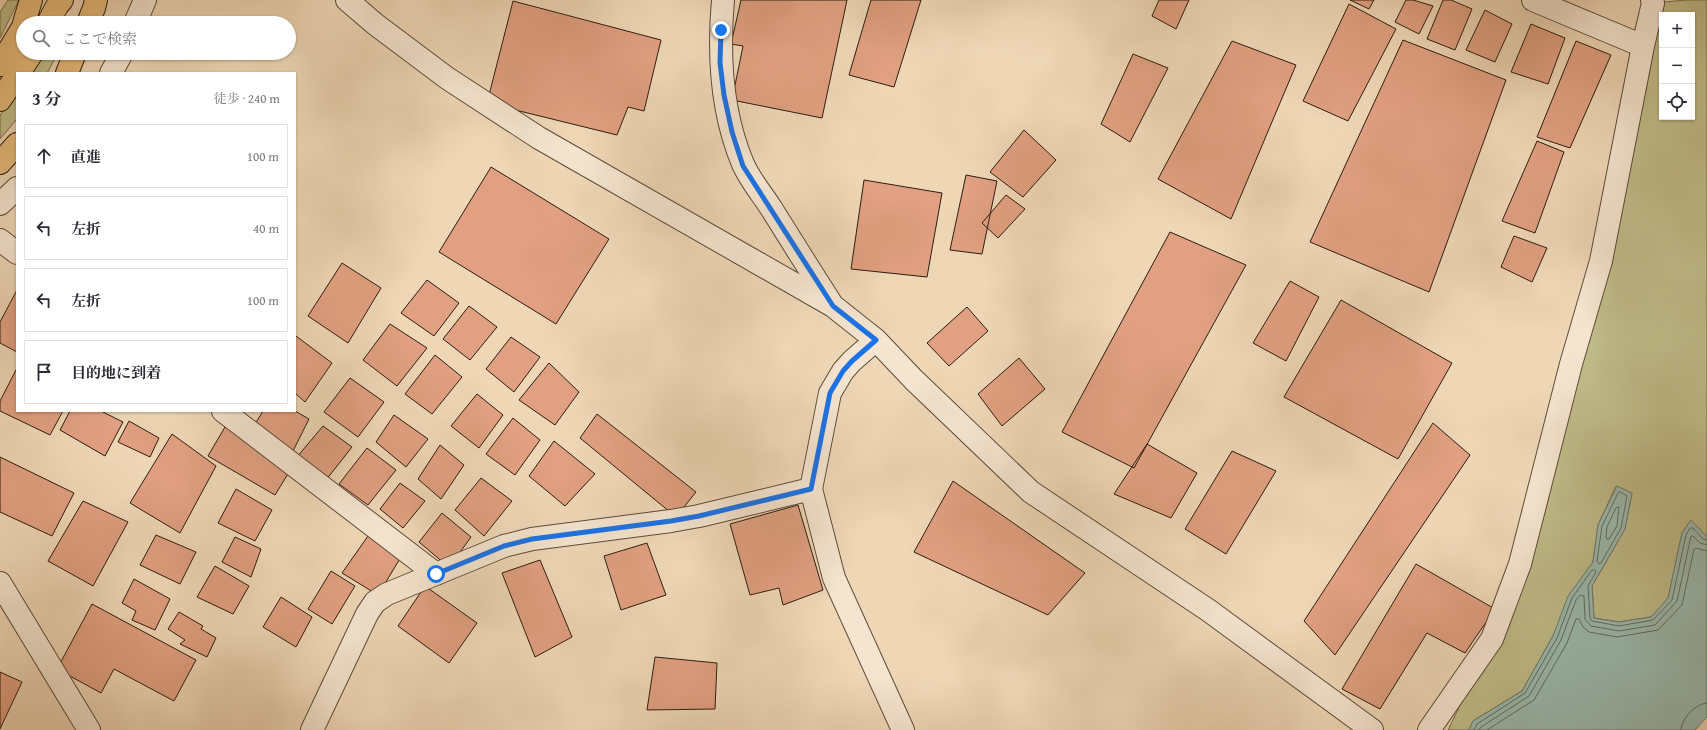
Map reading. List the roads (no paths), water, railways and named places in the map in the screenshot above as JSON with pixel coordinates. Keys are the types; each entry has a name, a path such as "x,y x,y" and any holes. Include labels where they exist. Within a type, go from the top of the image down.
{"highway":[{"path":"26,16 31,0"},
{"path":"52,16 62,0"},
{"path":"90,16 96,0"},
{"path":"0,65 16,39"},
{"path":"19,72 27,60"},
{"path":"66,72 72,60"},
{"path":"0,100 16,77"},
{"path":"0,163 16,145"}],"street":[{"path":"138,16 145,0"},
{"path":"347,0 375,24 447,78 539,138 833,306 876,340 914,380 1031,492 1208,610 1372,730"},
{"path":"724,0 720,63 724,95 732,132 743,166 833,306"},
{"path":"1533,0 1643,46"},
{"path":"1429,730 1492,639 1520,564 1569,372 1601,261 1643,46 1653,3 1652,0"},
{"path":"112,72 118,60"},
{"path":"0,204 16,189"},
{"path":"0,240 16,252"},
{"path":"876,340 843,371 830,393 811,489 834,578 903,730"},
{"path":"224,412 436,574"},
{"path":"312,730 367,614 375,602 387,594 504,546 532,539 685,518 811,489"},
{"path":"0,583 89,730"}],"water":[{"path":"1617,486 1632,493 1625,529 1592,586 1594,618 1619,622 1651,617 1668,598 1682,533 1691,520 1707,537 1707,717 1695,730 1469,730 1473,721 1522,691 1553,636 1568,596 1593,562 1598,525"}]}
